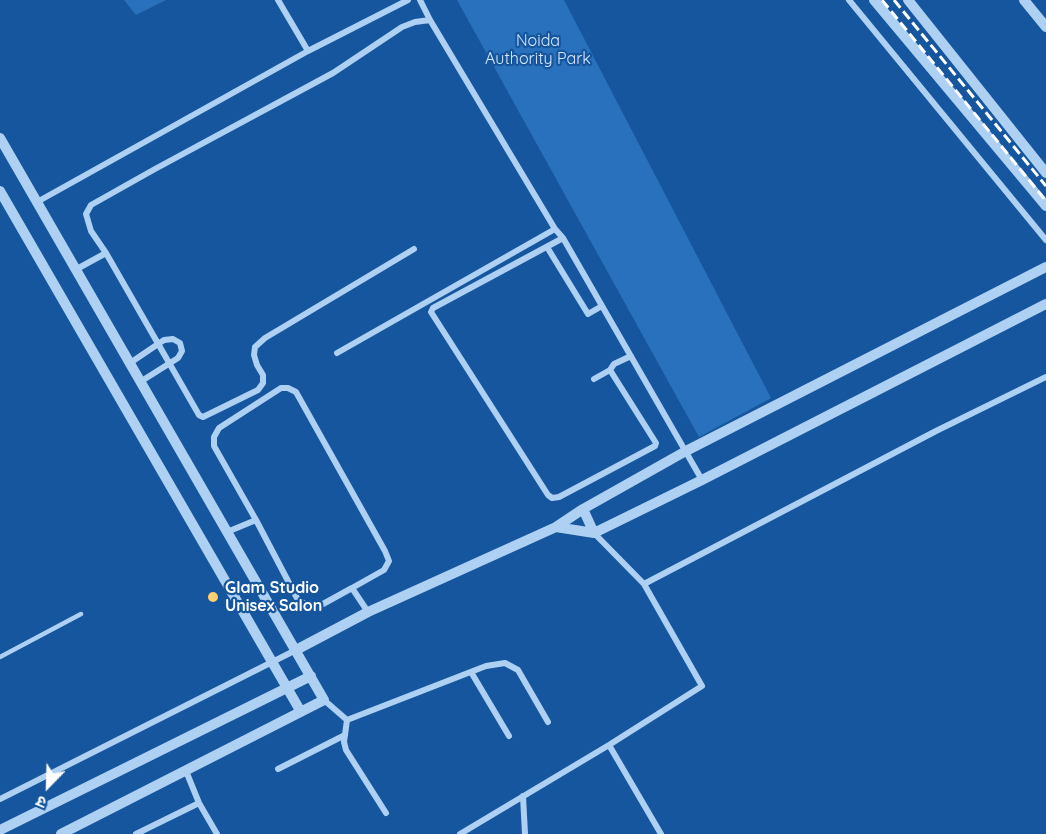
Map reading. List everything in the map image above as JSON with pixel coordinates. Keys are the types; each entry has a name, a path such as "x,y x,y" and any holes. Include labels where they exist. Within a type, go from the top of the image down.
{"street":[{"path":"278,0 308,51"},
{"path":"37,202 308,51 408,0"},
{"path":"420,0 430,21 555,229 563,238 702,480"},
{"path":"849,0 1046,240"},
{"path":"874,0 1046,206"},
{"path":"908,0 1046,173"},
{"path":"1024,0 1046,27"},
{"path":"414,249 265,338 255,346 254,355 263,375 263,383 258,390 203,417 199,415 91,231 86,213 91,205 333,73 402,27 415,22 430,21"},
{"path":"0,138 324,700 347,720"},
{"path":"0,191 301,712"},
{"path":"337,353 555,229"},
{"path":"563,238 434,308 432,312 552,498 559,498 650,450 656,443 610,370"},
{"path":"548,247 588,314 602,306"},
{"path":"75,270 106,253"},
{"path":"0,799 368,612 556,527 583,509 686,451 1046,267"},
{"path":"556,527 594,533 1046,304"},
{"path":"130,363 158,343 173,339 180,343 182,351 178,358 140,382"},
{"path":"594,379 610,370 614,364 631,356"},
{"path":"644,584 925,436 1046,376"},
{"path":"281,388 288,388 296,392 389,561 384,570 352,588 324,604 309,606 298,600 214,446 214,437 219,428 281,388"},
{"path":"460,834 609,746 702,686 644,584 594,533 583,509"},
{"path":"227,532 256,520"},
{"path":"352,588 368,612"},
{"path":"347,720 496,664 511,665 518,670 548,722"},
{"path":"471,672 509,736"},
{"path":"0,830 311,676"},
{"path":"61,834 324,700"},
{"path":"347,720 346,750 386,813"},
{"path":"279,768 345,735"},
{"path":"609,746 662,834"},
{"path":"186,771 199,803 217,834"},
{"path":"523,796 525,834"},
{"path":"136,834 199,803"}],"lane":[{"path":"0,657 81,614"}],"green space":[{"path":"124,0 166,0 136,15"},
{"name":"Noida Authority Park","path":"457,0 564,0 771,398 699,437"}],"railway":[{"path":"882,0 1046,201"},
{"path":"894,0 1046,186"}],"place":[{"name":"Glam Studio Unisex Salon","path":"213,597"}]}
